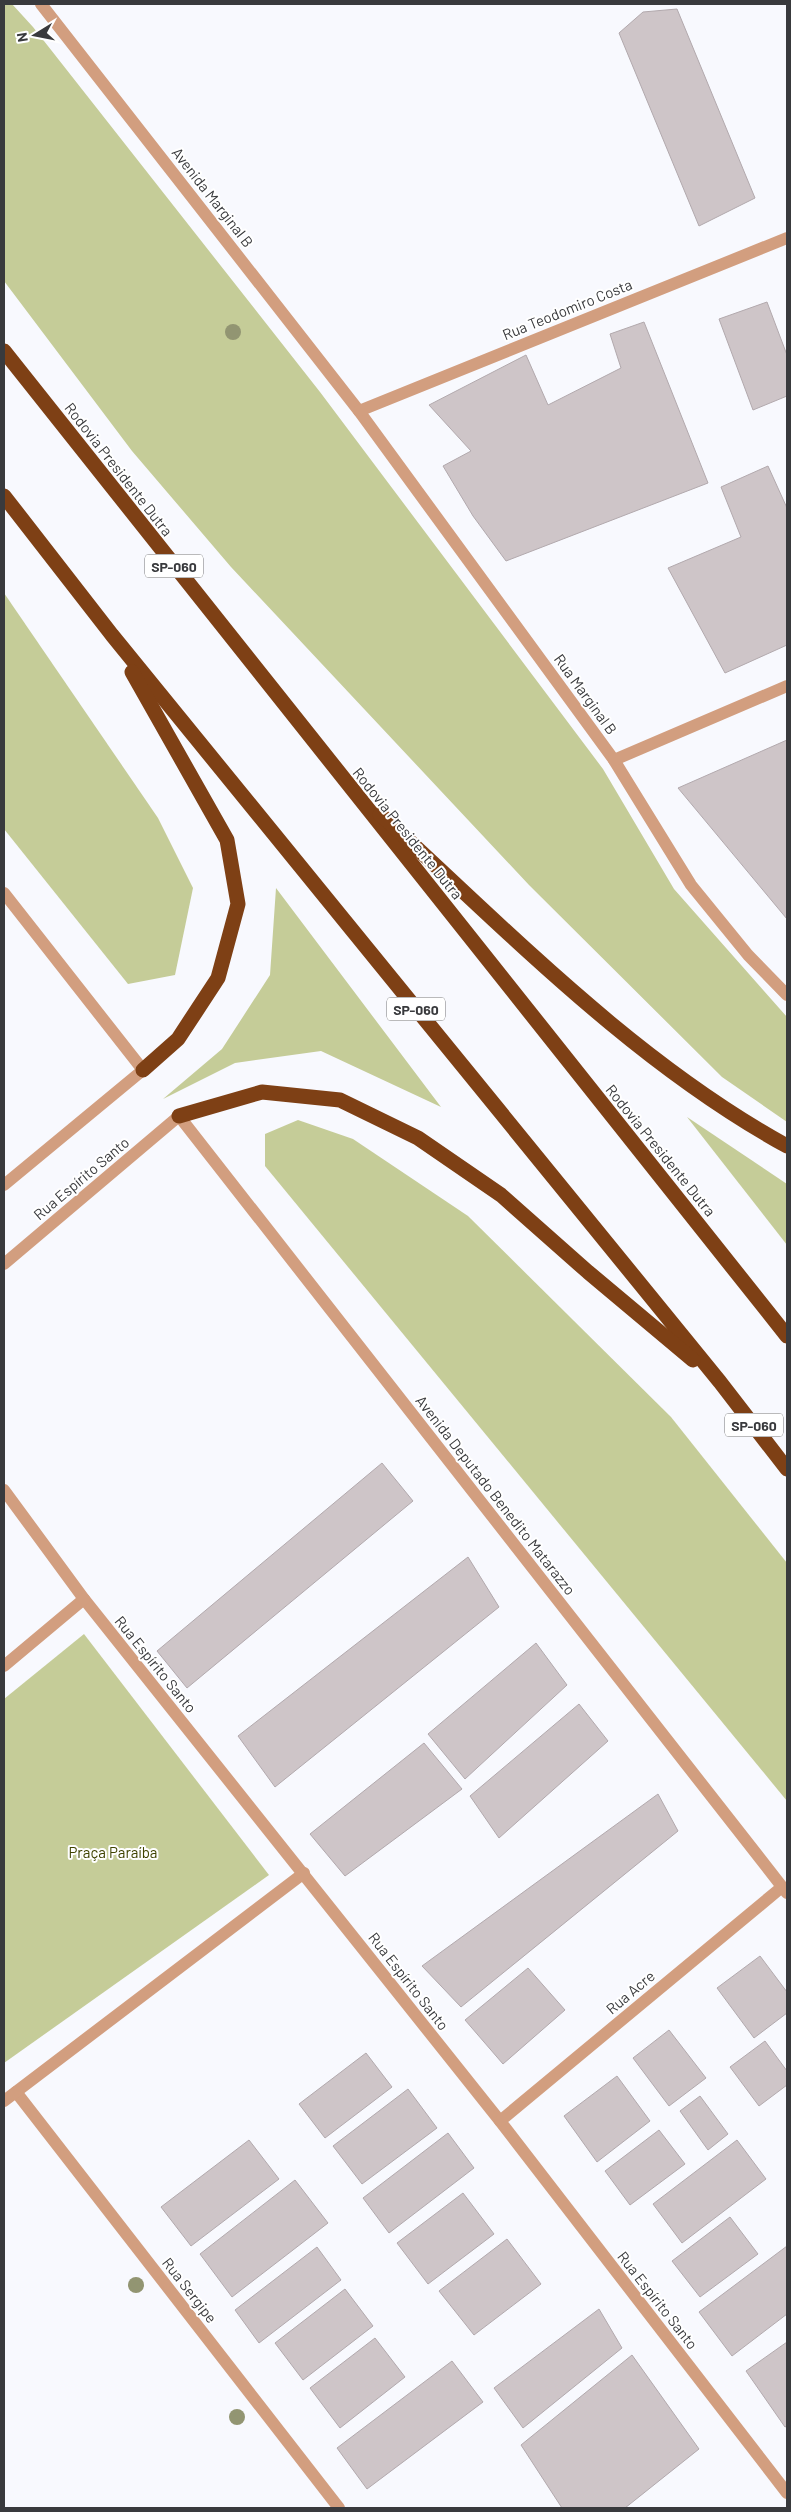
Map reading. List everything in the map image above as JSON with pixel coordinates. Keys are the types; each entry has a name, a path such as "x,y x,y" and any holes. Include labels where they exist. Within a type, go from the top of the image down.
{"highway":[{"name":"Rodovia Presidente Dutra","path":"4,351 787,1336"},
{"name":"SP-060","path":"4,496 112,635 720,1382 787,1469"},
{"path":"112,635 227,840 238,904 218,978 178,1039 143,1070"},
{"path":"344,781 598,1014 702,1091 787,1146"},
{"path":"179,1116 262,1092 340,1100 409,1134 501,1195 588,1272 720,1382"}],"street":[{"name":"Avenida Marginal B","path":"41,4 360,410"},
{"name":"Rua Teodomiro Costa","path":"360,410 787,238"},
{"name":"Rua Marginal B","path":"360,410 614,760 691,885 748,955 787,995"},
{"path":"614,760 787,686"},
{"path":"4,893 143,1070 4,1185"},
{"name":"Rua Espírito Santo","path":"4,1264 179,1116"},
{"name":"Avenida Deputado Benedito Matarazzo","path":"179,1116 785,1890"},
{"name":"Rua Espírito Santo","path":"4,1490 84,1599 304,1873 500,2122 787,2493"},
{"path":"4,1666 84,1599"},
{"path":"4,2101 304,1873"},
{"name":"Rua Acre","path":"500,2122 785,1890"},
{"name":"Rua Sergipe","path":"16,2092 339,2508"}],"green space":[{"path":"4,4 12,4 33,27 320,392 603,769 674,889 787,1017 787,1122 722,1077 529,885 231,567 132,451 4,281"},
{"path":"4,593 158,818 193,888 175,975 128,984 4,829"},
{"path":"276,888 441,1107 321,1051 235,1063 163,1099 222,1049 270,975"},
{"path":"687,1117 787,1184 787,1245"},
{"path":"298,1120 353,1139 468,1216 671,1417 787,1563 787,1801 265,1166 265,1134"},
{"name":"Praça Paraíba","path":"84,1634 269,1875 4,2063 4,1699"}],"building":[{"path":"677,9 755,198 699,226 619,33 643,12"},
{"path":"767,302 787,355 787,396 753,410 719,319"},
{"path":"644,322 708,483 506,561 473,516 443,466 471,451 429,405 526,355 548,405 621,368 610,334"},
{"path":"768,466 787,508 787,645 725,673 668,568 741,537 721,487"},
{"path":"787,740 787,919 678,788"},
{"path":"382,1463 413,1501 187,1688 157,1651"},
{"path":"468,1557 499,1607 275,1787 238,1736"},
{"path":"536,1643 567,1685 465,1779 428,1734"},
{"path":"579,1704 608,1741 499,1838 470,1796"},
{"path":"424,1743 462,1789 345,1876 310,1834"},
{"path":"658,1794 678,1831 461,2007 422,1966"},
{"path":"760,1956 787,1992 787,2013 754,2038 717,1988"},
{"path":"528,1968 565,2010 503,2064 465,2020"},
{"path":"669,2030 706,2078 669,2106 633,2058"},
{"path":"765,2041 787,2071 787,2085 759,2106 730,2067"},
{"path":"366,2053 392,2087 325,2138 299,2104"},
{"path":"617,2076 650,2121 597,2162 564,2116"},
{"path":"408,2089 437,2128 362,2184 333,2146"},
{"path":"700,2096 728,2134 708,2150 680,2111"},
{"path":"659,2130 685,2164 630,2205 605,2171"},
{"path":"448,2133 474,2168 389,2233 363,2198"},
{"path":"249,2140 279,2179 191,2246 161,2207"},
{"path":"737,2140 766,2179 682,2243 653,2204"},
{"path":"295,2180 328,2223 232,2297 200,2254"},
{"path":"463,2193 494,2234 428,2284 397,2243"},
{"path":"730,2217 758,2254 700,2297 672,2261"},
{"path":"507,2239 541,2284 474,2335 439,2291"},
{"path":"787,2246 787,2314 732,2356 699,2312"},
{"path":"317,2247 341,2280 259,2343 235,2310"},
{"path":"345,2289 373,2326 303,2380 275,2343"},
{"path":"599,2309 622,2348 523,2428 494,2388"},
{"path":"375,2338 405,2377 340,2428 310,2388"},
{"path":"787,2342 787,2426 785,2427 746,2371"},
{"path":"632,2355 699,2449 625,2508 562,2508 521,2445"},
{"path":"452,2361 483,2402 367,2489 337,2448"}]}
